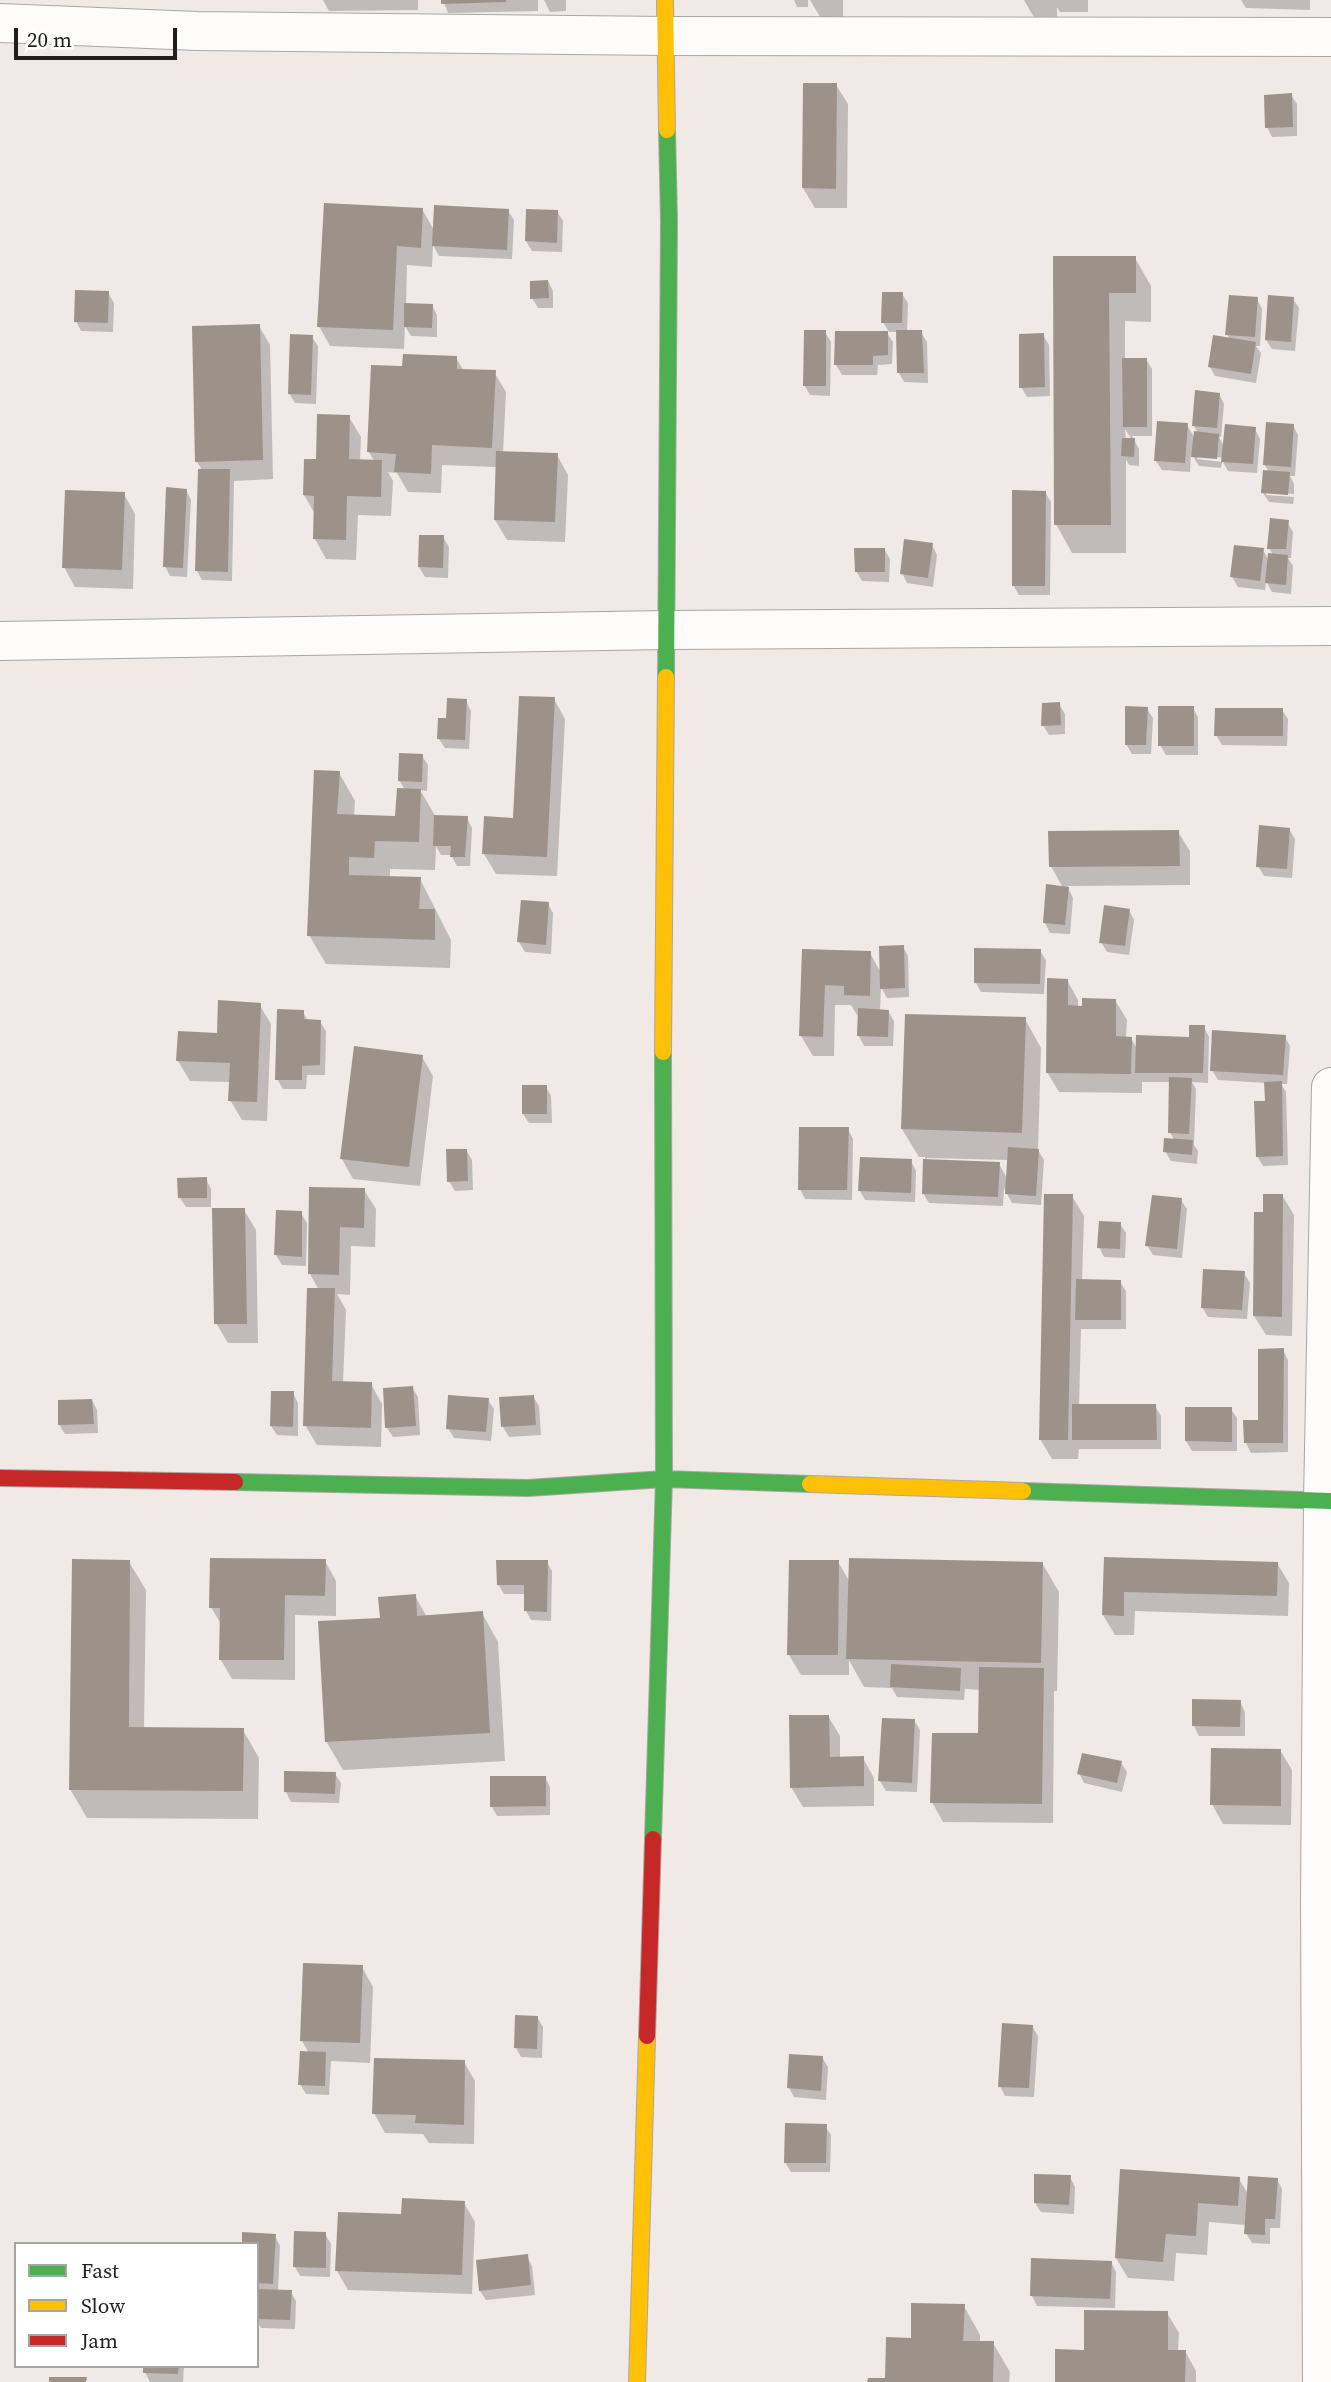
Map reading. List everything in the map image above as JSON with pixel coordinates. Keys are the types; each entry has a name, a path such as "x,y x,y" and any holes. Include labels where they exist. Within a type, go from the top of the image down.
{"street":[{"path":"0,23 197,31 666,18 1331,37"},
{"path":"637,2382 664,1479 662,1081 666,865 669,221 666,18"},
{"path":"0,641 666,630 1331,626"},
{"path":"1322,2382 1320,1899 1331,1087"},
{"path":"0,1478 528,1488 664,1479 1327,1501"}],"building":[{"path":"441,0 506,0 506,2 441,4"},
{"path":"803,83 837,83 836,189 802,188"},
{"path":"1292,93 1293,127 1265,128 1264,95"},
{"path":"324,203 423,208 421,248 397,246 393,330 317,327"},
{"path":"434,205 509,209 507,250 432,246"},
{"path":"526,209 558,210 557,243 525,241"},
{"path":"1053,256 1136,256 1136,293 1109,293 1111,525 1054,525"},
{"path":"548,280 549,298 530,299 530,281"},
{"path":"75,290 109,291 108,323 74,322"},
{"path":"882,292 903,292 902,323 881,323"},
{"path":"1229,295 1258,297 1255,337 1225,335"},
{"path":"1268,295 1294,297 1291,342 1265,340"},
{"path":"404,303 433,304 432,328 404,327"},
{"path":"260,324 263,460 195,462 192,326"},
{"path":"804,330 826,330 826,386 803,386"},
{"path":"896,330 922,330 924,373 897,373"},
{"path":"835,331 888,331 888,355 873,356 873,365 834,365"},
{"path":"1044,333 1045,387 1019,388 1019,334"},
{"path":"290,334 313,335 311,395 288,394"},
{"path":"1213,335 1256,342 1251,374 1208,367"},
{"path":"403,354 457,356 457,369 496,370 492,448 432,445 431,474 394,472 396,454 367,452 371,365 402,366"},
{"path":"1122,358 1147,358 1147,427 1123,427"},
{"path":"1195,390 1220,393 1217,428 1192,426"},
{"path":"317,414 350,415 349,459 382,460 381,497 347,496 346,540 313,539 314,496 303,495 304,459 316,459"},
{"path":"1157,421 1188,423 1185,463 1154,461"},
{"path":"1266,422 1294,424 1291,467 1263,465"},
{"path":"1225,424 1256,427 1253,464 1221,462"},
{"path":"1194,431 1219,434 1217,459 1191,457"},
{"path":"1122,438 1135,438 1134,457 1121,456"},
{"path":"496,451 558,453 555,522 494,520"},
{"path":"198,469 230,469 228,572 195,571"},
{"path":"1263,470 1290,472 1288,495 1261,493"},
{"path":"166,487 187,489 183,568 163,567"},
{"path":"65,490 125,492 122,570 62,568"},
{"path":"1012,490 1046,491 1045,586 1012,586"},
{"path":"1270,518 1289,520 1286,549 1267,549"},
{"path":"419,535 444,535 443,568 418,567"},
{"path":"904,539 933,543 928,578 900,574"},
{"path":"1234,545 1264,548 1260,581 1230,577"},
{"path":"854,548 885,548 885,572 855,572"},
{"path":"1268,553 1288,555 1286,585 1265,583"},
{"path":"519,696 555,697 547,857 482,854 484,816 513,818"},
{"path":"447,698 467,699 465,740 437,739 438,718 446,718"},
{"path":"1060,702 1061,725 1041,726 1042,703"},
{"path":"1125,706 1148,707 1146,745 1125,745"},
{"path":"1158,706 1194,706 1194,746 1158,746"},
{"path":"1215,708 1283,708 1283,736 1214,736"},
{"path":"399,753 423,754 422,782 398,781"},
{"path":"314,770 340,771 337,814 395,816 397,788 421,789 419,842 375,841 374,858 349,857 349,875 421,877 419,909 435,909 435,940 307,936"},
{"path":"434,815 468,816 465,857 450,857 451,846 433,846"},
{"path":"1259,825 1290,828 1287,869 1256,867"},
{"path":"1179,830 1180,866 1049,867 1048,831"},
{"path":"1046,884 1069,887 1065,925 1043,923"},
{"path":"521,900 549,902 546,945 517,942"},
{"path":"1104,905 1130,909 1125,946 1099,943"},
{"path":"904,945 905,988 880,989 879,946"},
{"path":"974,948 1041,949 1040,984 974,983"},
{"path":"802,949 871,951 870,996 844,995 844,986 825,985 823,1037 799,1036"},
{"path":"1047,978 1068,979 1068,1005 1082,1006 1082,998 1116,999 1116,1036 1132,1037 1131,1074 1046,1073"},
{"path":"218,1000 261,1003 257,1102 228,1101 230,1063 176,1061 178,1031 217,1033"},
{"path":"858,1008 889,1010 888,1037 857,1036"},
{"path":"277,1009 304,1010 304,1019 321,1020 320,1065 302,1066 302,1080 275,1080"},
{"path":"905,1014 1026,1017 1022,1133 901,1129"},
{"path":"1189,1025 1205,1025 1203,1073 1135,1073 1136,1035 1189,1037"},
{"path":"1212,1030 1286,1035 1283,1075 1210,1071"},
{"path":"354,1046 423,1055 409,1167 340,1159"},
{"path":"1169,1077 1192,1078 1189,1134 1168,1133"},
{"path":"1282,1081 1283,1156 1256,1157 1254,1101 1265,1101 1264,1082"},
{"path":"522,1085 547,1085 547,1114 522,1114"},
{"path":"799,1127 849,1127 847,1190 798,1190"},
{"path":"1164,1138 1193,1140 1192,1155 1163,1152"},
{"path":"1008,1147 1039,1149 1036,1196 1005,1194"},
{"path":"446,1149 467,1149 468,1181 447,1182"},
{"path":"860,1157 912,1159 911,1193 858,1191"},
{"path":"923,1159 1000,1162 998,1197 922,1194"},
{"path":"207,1177 207,1198 178,1198 177,1178"},
{"path":"309,1187 365,1188 364,1228 340,1227 339,1275 308,1274"},
{"path":"1044,1194 1073,1194 1068,1440 1039,1440"},
{"path":"1263,1194 1283,1194 1282,1317 1253,1316 1254,1212 1263,1212"},
{"path":"1152,1195 1182,1198 1177,1249 1145,1246"},
{"path":"212,1208 245,1208 247,1324 214,1324"},
{"path":"276,1210 302,1211 302,1257 274,1255"},
{"path":"1099,1221 1121,1222 1120,1249 1097,1248"},
{"path":"1203,1269 1245,1271 1242,1310 1201,1308"},
{"path":"1076,1279 1121,1280 1121,1320 1075,1320"},
{"path":"307,1288 335,1288 332,1381 372,1382 371,1428 303,1426"},
{"path":"1284,1348 1283,1443 1244,1443 1243,1420 1258,1420 1258,1349"},
{"path":"413,1386 416,1426 385,1428 383,1388"},
{"path":"271,1391 294,1391 293,1427 270,1426"},
{"path":"448,1395 489,1398 486,1432 446,1429"},
{"path":"534,1395 536,1425 501,1427 499,1397"},
{"path":"92,1399 94,1424 58,1425 58,1400"},
{"path":"1072,1404 1156,1404 1157,1440 1072,1440"},
{"path":"1185,1407 1232,1407 1232,1442 1185,1441"},
{"path":"1104,1557 1278,1562 1277,1596 1124,1592 1124,1616 1102,1615"},
{"path":"210,1558 326,1559 325,1596 285,1595 284,1660 219,1660 220,1608 209,1608"},
{"path":"849,1558 1043,1562 1041,1663 846,1659"},
{"path":"72,1559 130,1560 129,1727 244,1728 243,1791 69,1790"},
{"path":"496,1560 548,1560 547,1612 524,1611 524,1585 497,1585"},
{"path":"789,1560 839,1560 838,1655 787,1655"},
{"path":"416,1594 417,1616 483,1611 490,1733 325,1742 318,1621 380,1618 378,1597"},
{"path":"891,1664 961,1668 960,1691 890,1687"},
{"path":"979,1667 1044,1668 1042,1804 930,1803 932,1733 978,1733"},
{"path":"1192,1699 1241,1700 1240,1727 1192,1726"},
{"path":"789,1715 829,1715 830,1757 864,1756 864,1786 790,1788"},
{"path":"882,1718 915,1719 912,1783 878,1781"},
{"path":"1211,1748 1281,1749 1281,1806 1210,1805"},
{"path":"1082,1753 1122,1761 1117,1783 1077,1774"},
{"path":"284,1771 336,1772 335,1794 284,1792"},
{"path":"490,1776 546,1776 546,1806 490,1807"},
{"path":"303,1963 363,1965 360,2043 300,2041"},
{"path":"515,2015 538,2016 537,2049 514,2048"},
{"path":"1002,2023 1033,2025 1029,2088 998,2087"},
{"path":"300,2051 326,2052 325,2086 298,2085"},
{"path":"789,2054 823,2056 821,2091 787,2088"},
{"path":"374,2058 465,2060 464,2125 415,2123 416,2115 372,2114"},
{"path":"785,2123 827,2124 826,2163 784,2163"},
{"path":"1120,2169 1240,2177 1238,2206 1198,2203 1196,2236 1166,2234 1163,2262 1115,2258"},
{"path":"1034,2174 1071,2175 1069,2205 1034,2203"},
{"path":"1248,2176 1278,2178 1275,2219 1265,2219 1265,2235 1244,2234"},
{"path":"402,2198 465,2201 462,2275 335,2271 338,2212 401,2214"},
{"path":"294,2231 326,2232 326,2268 293,2267"},
{"path":"242,2232 276,2234 273,2284 259,2283 259,2242 242,2242"},
{"path":"528,2254 531,2285 479,2291 476,2260"},
{"path":"1031,2258 1112,2261 1110,2299 1030,2296"},
{"path":"259,2289 292,2290 290,2320 259,2319"},
{"path":"911,2303 965,2304 963,2341 994,2341 993,2382 867,2382 868,2378 885,2378 886,2337 911,2338"},
{"path":"1084,2310 1168,2311 1168,2350 1186,2350 1185,2382 1055,2382 1055,2349 1084,2350"},
{"path":"143,2368 179,2368 178,2374 143,2373"},
{"path":"49,2377 87,2377 86,2382 49,2382"}],"traffic: fast":[{"path":"666,677 669,221 667,130"},
{"path":"653,1839 664,1479 663,1052"},
{"path":"235,1482 528,1488 664,1479 810,1484"},
{"path":"1023,1491 1331,1501"}],"traffic: slow":[{"path":"665,0 667,130"},
{"path":"663,1052 666,677"},
{"path":"810,1484 1023,1491"},
{"path":"637,2382 647,2036"}],"traffic: jam":[{"path":"0,1478 235,1482"},
{"path":"647,2036 653,1839"}]}
